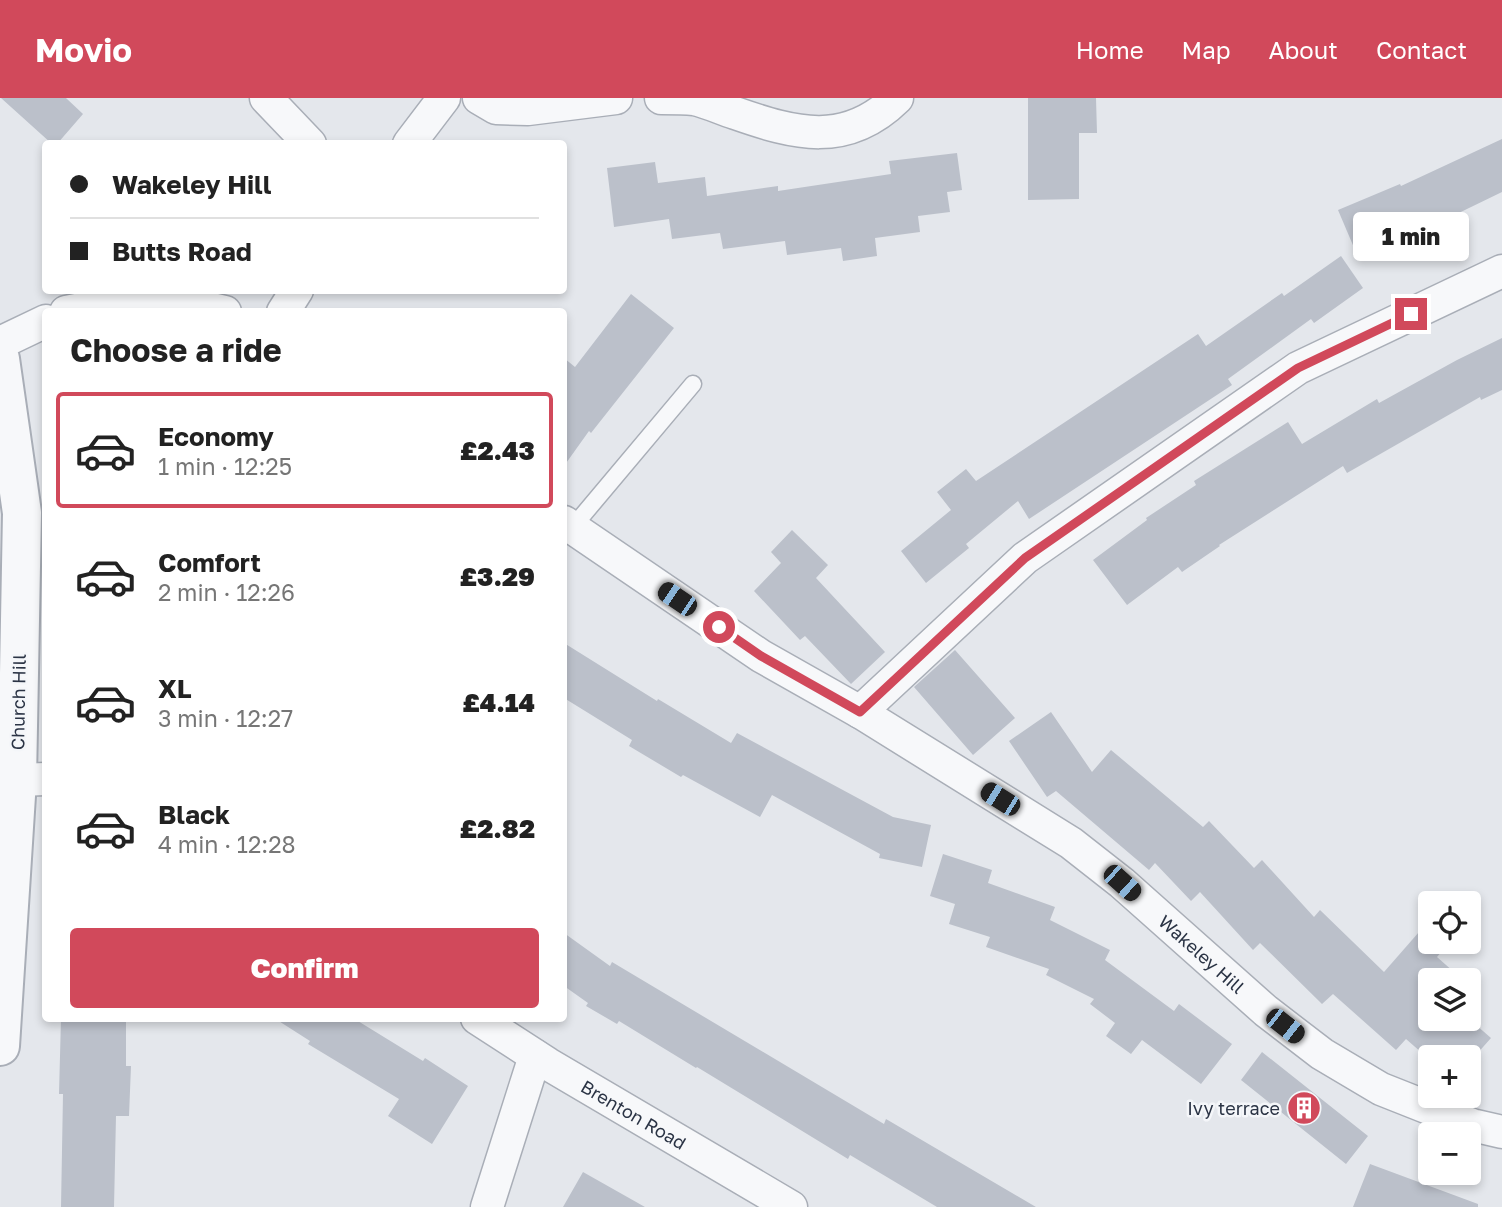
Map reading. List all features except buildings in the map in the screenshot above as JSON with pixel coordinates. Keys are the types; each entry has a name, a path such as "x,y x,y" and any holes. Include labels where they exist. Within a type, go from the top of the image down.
{"street":[{"path":"266,98 306,140"},
{"path":"412,140 444,98"},
{"path":"479,98 496,108 528,110 616,98"},
{"path":"661,98 694,99 767,124 801,132 832,132 860,124 885,110 897,98"},
{"path":"860,712 1025,558 1298,368 1502,271"},
{"path":"86,308 153,295 208,308"},
{"path":"0,343 42,323"},
{"name":"Church Hill","path":"0,359 22,513 31,779 0,1046"},
{"name":"Wakeley Hill","path":"568,525 761,656 860,712 1071,843 1122,883 1266,1011 1322,1054 1381,1089 1472,1125 1502,1132"},
{"name":"Brenton Road","path":"483,1022 535,1056 791,1207"},
{"path":"487,1207 535,1056"}],"lane":[{"path":"568,525 693,384"}],"place":[{"name":"Ivy terrace","path":"1304,1108"}],"route":[{"path":"719,627 761,656 860,712 1025,558 1298,368 1411,314"}]}
